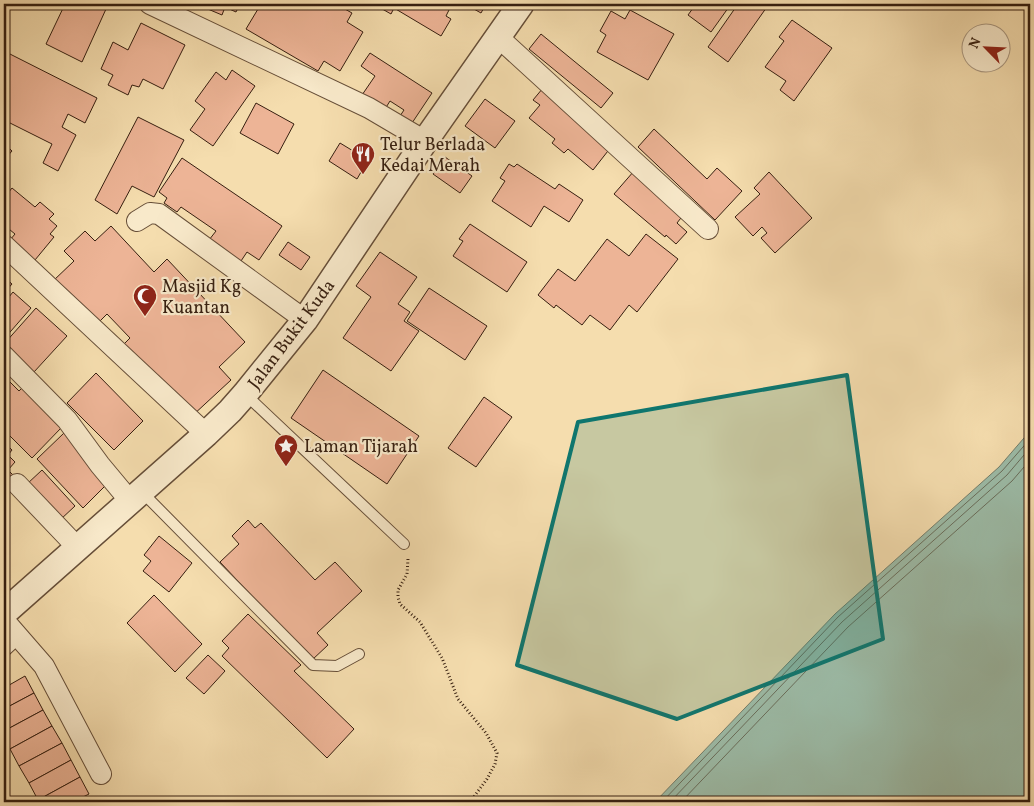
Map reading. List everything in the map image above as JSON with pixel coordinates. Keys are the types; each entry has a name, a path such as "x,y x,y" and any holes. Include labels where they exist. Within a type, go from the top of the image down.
{"street":[{"path":"150,4 369,108 425,141"},
{"name":"Jalan Bukit Kuda","path":"4,613 206,434 245,394 305,320 425,141 521,4"},
{"path":"498,37 708,229"},
{"path":"137,221 150,213 159,214 305,320"},
{"path":"4,245 206,434"},
{"path":"4,356 67,420 100,465 136,496"},
{"path":"17,484 77,547"},
{"path":"4,620 44,666 101,774"}],"lane":[{"path":"245,394 404,544"},
{"path":"136,496 313,665 337,666 359,654"},
{"path":"4,652 19,638"}],"path":[{"path":"404,544 408,559 406,574 398,590 400,604 420,622 442,658 458,699 486,734 496,753 495,764 487,779 470,802"}],"highlighted area":[{"path":"847,375 883,639 677,719 517,665 578,422"}],"water":[{"path":"1030,431 1030,802 655,802 835,614 999,467"}],"building":[{"path":"65,4 94,4 106,9 82,62 46,44"},
{"path":"196,4 240,4 236,12 225,7 222,15"},
{"path":"261,4 336,4 352,13 347,22 363,32 340,71 324,61 318,71 246,29"},
{"path":"378,4 452,4 446,16 451,19 441,36 394,8 391,14 377,6"},
{"path":"465,4 486,4 481,13"},
{"path":"696,4 731,4 711,32 688,15"},
{"path":"738,4 769,4 728,62 708,47"},
{"path":"630,10 674,34 648,80 597,52 606,35 600,31 611,11 625,19"},
{"path":"792,20 832,48 794,101 780,90 786,81 765,67 784,41 779,37"},
{"path":"141,23 185,45 163,89 143,79 139,87 132,85 128,95 108,85 113,75 101,69 113,42 128,50"},
{"path":"541,34 613,93 601,108 529,49"},
{"path":"4,51 97,98 85,123 68,114 62,127 76,135 58,171 43,163 52,144 4,120 6,113 4,112 4,88 7,81 4,80"},
{"path":"370,53 432,93 410,126 398,119 404,110 390,101 385,109 362,95 375,76 361,66"},
{"path":"232,70 255,86 213,146 190,130 205,109 195,101 216,72 226,80"},
{"path":"543,88 615,142 593,170 568,149 564,153 552,143 555,139 529,118 540,105 533,100"},
{"path":"485,99 515,121 495,148 465,126"},
{"path":"256,103 294,124 278,154 240,133"},
{"path":"138,117 184,140 154,197 132,186 117,214 95,200"},
{"path":"654,129 707,179 717,168 742,191 715,220 638,147"},
{"path":"4,143 12,151 4,160"},
{"path":"340,143 368,160 357,179 329,161"},
{"path":"445,157 472,176 460,193 433,174"},
{"path":"182,158 282,226 259,260 247,252 241,261 209,240 216,231 181,207 177,212 164,203 167,198 159,192"},
{"path":"509,164 514,167 517,164 555,189 559,184 583,200 569,222 544,206 531,227 492,201 505,181 500,178"},
{"path":"634,171 684,214 677,223 687,232 676,244 614,194"},
{"path":"769,172 812,218 775,253 761,238 767,233 762,227 753,236 735,217 760,194 754,188"},
{"path":"12,188 35,207 40,202 54,214 49,219 57,226 50,234 54,237 35,260 10,240 15,234 4,225 4,198"},
{"path":"470,224 527,262 507,292 453,256 463,241 459,239"},
{"path":"111,226 154,272 167,259 245,342 219,367 231,380 192,416 124,344 130,338 107,314 95,326 53,281 74,261 64,251 85,231 95,241"},
{"path":"646,234 678,259 637,312 629,305 610,330 590,315 582,325 556,305 554,308 538,295 558,269 575,281 607,239 629,256"},
{"path":"288,242 310,257 301,270 279,255"},
{"path":"380,252 417,277 398,304 410,312 404,321 419,331 391,371 343,338 371,297 356,286"},
{"path":"4,277 12,284 4,293"},
{"path":"429,288 487,326 465,360 407,321"},
{"path":"13,292 31,308 4,339 4,303"},
{"path":"36,308 67,336 34,372 4,344"},
{"path":"323,370 419,436 387,484 291,418"},
{"path":"96,373 143,421 114,450 67,403"},
{"path":"4,376 19,391 23,387 62,427 32,458 4,430"},
{"path":"484,397 512,417 476,467 448,448"},
{"path":"64,433 108,483 83,508 37,459"},
{"path":"4,442 12,450 8,455 15,462 8,470 18,480 6,491 4,489"},
{"path":"42,470 75,506 60,520 27,484"},
{"path":"248,520 255,528 261,523 315,580 335,562 362,591 317,633 328,645 312,660 220,562 239,544 232,536"},
{"path":"159,536 192,563 169,592 143,571 151,561 144,555"},
{"path":"154,595 202,644 175,672 127,623"},
{"path":"248,614 301,665 294,671 354,729 327,758 222,656 229,648 222,641"},
{"path":"208,655 225,671 204,694 186,678"},
{"path":"25,676 34,693 4,709 4,688"},
{"path":"34,693 43,710 4,731 4,709"},
{"path":"43,710 52,726 10,749 4,737 4,731"},
{"path":"52,726 62,743 19,766 10,749"},
{"path":"62,743 71,760 29,783 19,766"},
{"path":"71,760 80,777 38,800 29,783"},
{"path":"80,777 89,794 73,802 39,802 38,800"}],"place":[{"name":"Telur Berlada Kedai Merah","path":"363,175"},
{"name":"Masjid Kg Kuantan","path":"145,317"},
{"name":"Laman Tijarah","path":"286,467"}]}
